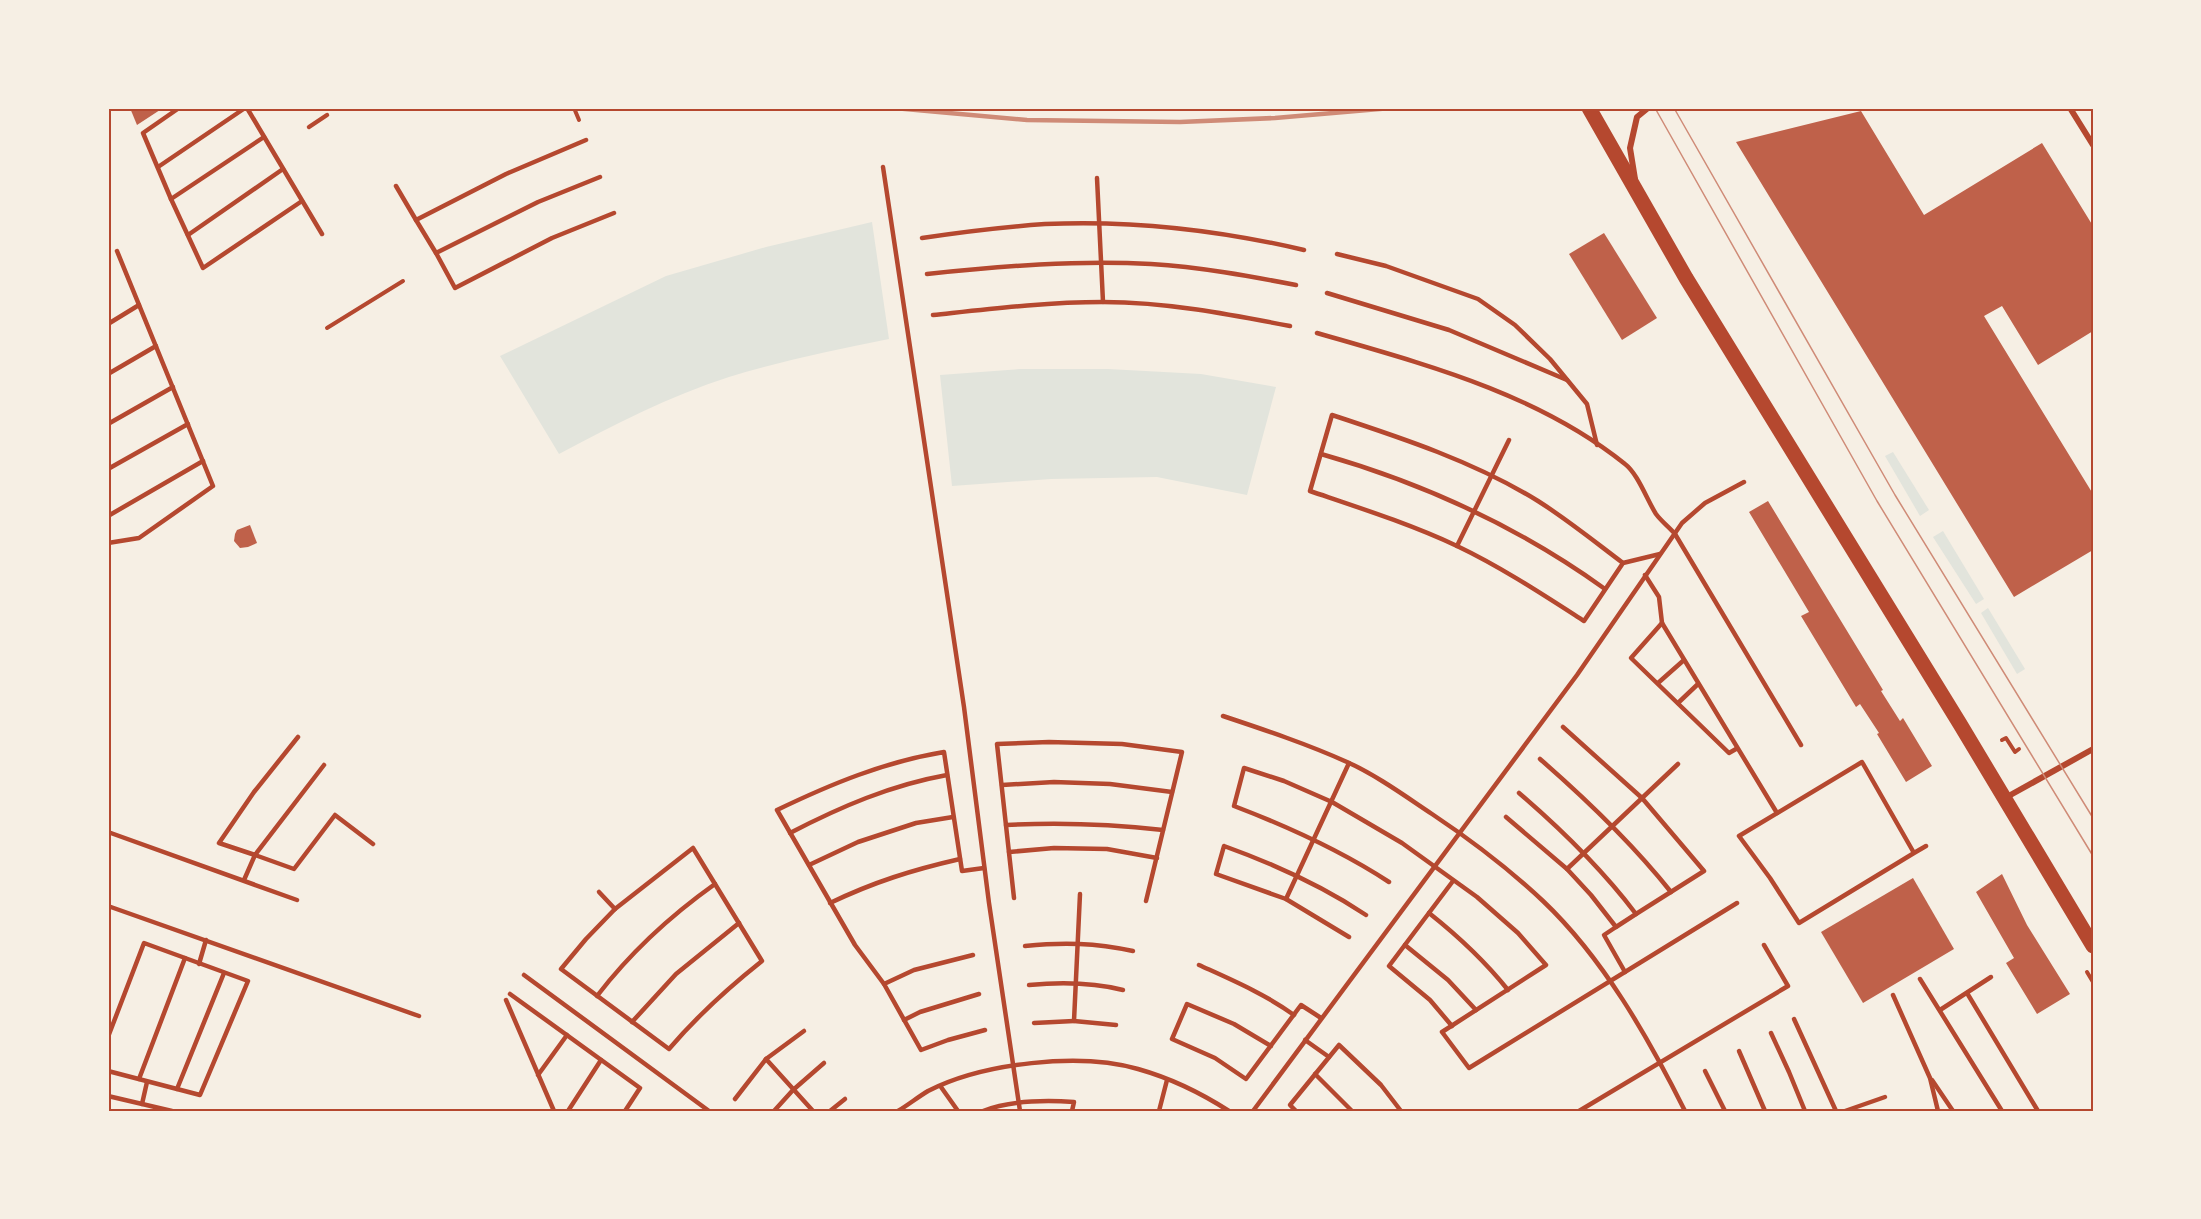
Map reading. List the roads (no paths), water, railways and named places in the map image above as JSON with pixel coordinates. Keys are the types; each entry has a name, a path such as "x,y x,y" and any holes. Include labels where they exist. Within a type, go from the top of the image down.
{"main road":[{"path":"1589,108 1692,288 2093,946"}],"street":[{"path":"1637,189 1630,148 1637,117 1648,108"},
{"path":"2070,108 2093,145"},
{"path":"2004,799 2093,749"}],"lane":[{"path":"179,108 143,133 203,268 302,201"},
{"path":"158,167 246,108 322,234"},
{"path":"309,127 327,115"},
{"path":"171,199 264,137"},
{"path":"416,220 506,174 586,140"},
{"path":"884,166 964,707 984,868 1020,1111"},
{"path":"188,235 283,169"},
{"path":"436,253 537,202 600,177"},
{"path":"1097,178 1103,302"},
{"path":"396,186 455,288 552,238 614,213"},
{"path":"922,238 1045,224 1100,224 1206,231 1255,238 1304,250"},
{"path":"108,543 139,538 213,486 117,251"},
{"path":"1337,254 1386,266 1478,299 1515,325 1550,359 1587,404 1597,445"},
{"path":"927,274 979,268 1102,263 1153,264 1296,285"},
{"path":"1327,293 1449,330 1568,381"},
{"path":"933,315 999,308 1103,302 1199,310 1290,326"},
{"path":"108,324 139,305"},
{"path":"1317,333 1402,357 1472,381 1528,404 1576,430 1628,465 1658,516 1675,534 1801,745"},
{"path":"108,374 156,346"},
{"path":"108,424 173,387"},
{"path":"1623,563 1545,506 1492,476 1387,434 1332,415 1310,492 1389,518 1456,546 1516,577 1584,621 1623,563 1660,554"},
{"path":"108,469 188,424"},
{"path":"1456,546 1509,440"},
{"path":"1321,454 1417,486 1474,511 1570,564 1605,590"},
{"path":"108,516 203,461"},
{"path":"1253,1111 1577,675 1682,524 1705,503 1744,482"},
{"path":"1645,575 1659,597 1662,623 1736,749 1777,813"},
{"path":"1662,623 1631,658 1729,753 1736,749"},
{"path":"1658,683 1684,660"},
{"path":"1678,703 1698,684"},
{"path":"1223,716 1294,740 1349,763 1410,799 1459,832 1503,866 1544,902 1580,942 1637,1022 1685,1111"},
{"path":"1563,727 1642,798 1704,871 1604,935 1625,972"},
{"path":"298,737 254,792 219,843 294,869 335,815 373,844"},
{"path":"1014,898 997,744 1049,742 1122,744 1182,752 1146,901"},
{"path":"984,868 962,871 944,752 913,757 838,782 777,810 855,945 884,984 921,1050 985,1030"},
{"path":"1540,759 1612,826 1648,863 1671,892"},
{"path":"1914,853 1862,762 1739,836 1799,923 1926,846"},
{"path":"1286,899 1349,763"},
{"path":"1567,870 1678,764"},
{"path":"244,880 255,855 324,765"},
{"path":"1389,882 1356,861 1314,839 1234,806 1244,768 1284,781 1332,802 1402,843 1477,897 1518,933 1546,965 1442,1032 1469,1068 1737,903"},
{"path":"790,833 828,813 870,796 920,780 947,775"},
{"path":"1002,784 1054,782 1110,784 1172,792"},
{"path":"1519,794 1584,853 1636,914"},
{"path":"809,866 858,842 916,823 953,817"},
{"path":"1506,817 1567,870 1616,927"},
{"path":"1006,825 1055,822 1113,824 1163,830"},
{"path":"108,832 297,900"},
{"path":"1349,937 1286,899 1216,874 1224,846 1297,875 1336,895 1366,915"},
{"path":"693,848 762,961 704,1009 669,1049 561,969 615,909 693,848"},
{"path":"1009,852 1054,848 1107,849 1157,858"},
{"path":"830,903 865,886 904,873 960,859"},
{"path":"1452,1026 1430,1000 1389,966 1453,880"},
{"path":"597,996 614,974 667,921 715,884"},
{"path":"599,892 615,909"},
{"path":"1074,1021 1080,894"},
{"path":"108,906 419,1016"},
{"path":"1429,913 1457,935 1492,970 1508,990"},
{"path":"632,1022 676,974 739,922"},
{"path":"199,964 206,940"},
{"path":"1025,946 1078,943 1133,951"},
{"path":"108,1037 144,944 248,981 200,1095 108,1071"},
{"path":"1405,945 1448,980 1476,1010"},
{"path":"1580,1111 1788,986 1764,945"},
{"path":"884,984 914,970 973,955"},
{"path":"139,1079 185,958"},
{"path":"1199,965 1242,984 1281,1005 1294,1015"},
{"path":"177,1089 224,973"},
{"path":"524,975 709,1111"},
{"path":"1940,1011 1991,977"},
{"path":"1920,978 2002,1111"},
{"path":"1029,985 1076,983 1102,985 1123,990"},
{"path":"1967,993 2038,1111"},
{"path":"510,994 640,1088 625,1111"},
{"path":"904,1020 920,1012 979,994"},
{"path":"1893,996 1930,1078 1953,1111"},
{"path":"506,1000 554,1111"},
{"path":"1271,1046 1234,1024 1187,1004 1172,1039 1215,1058 1246,1079 1271,1046 1301,1005 1321,1018"},
{"path":"1794,1019 1836,1111"},
{"path":"1035,1023 1074,1021 1116,1025"},
{"path":"735,1099 766,1059 804,1031"},
{"path":"1771,1033 1805,1111"},
{"path":"538,1075 567,1035"},
{"path":"1305,1040 1329,1057"},
{"path":"1296,1111 1290,1105 1339,1045 1373,1077 1401,1111"},
{"path":"1739,1051 1765,1111"},
{"path":"766,1059 813,1111"},
{"path":"568,1111 601,1060"},
{"path":"898,1111 929,1091 985,1071 1013,1065 1067,1060 1136,1068 1167,1080 1229,1111"},
{"path":"774,1111 793,1090 824,1063"},
{"path":"1705,1071 1725,1111"},
{"path":"1315,1074 1352,1111"},
{"path":"1930,1078 1938,1111"},
{"path":"1159,1111 1167,1080"},
{"path":"142,1104 147,1082"},
{"path":"941,1086 958,1111"},
{"path":"108,1096 172,1111"},
{"path":"1845,1111 1885,1096"},
{"path":"830,1111 845,1099"},
{"path":"983,1111 1045,1100 1074,1102 1072,1111"}],"tram line":[{"path":"1655,108 1877,501 2093,856"},
{"path":"1674,108 1895,495 2093,818"}],"railway":[{"path":"894,108 1027,120 1180,122 1275,118 1391,108"}]}
